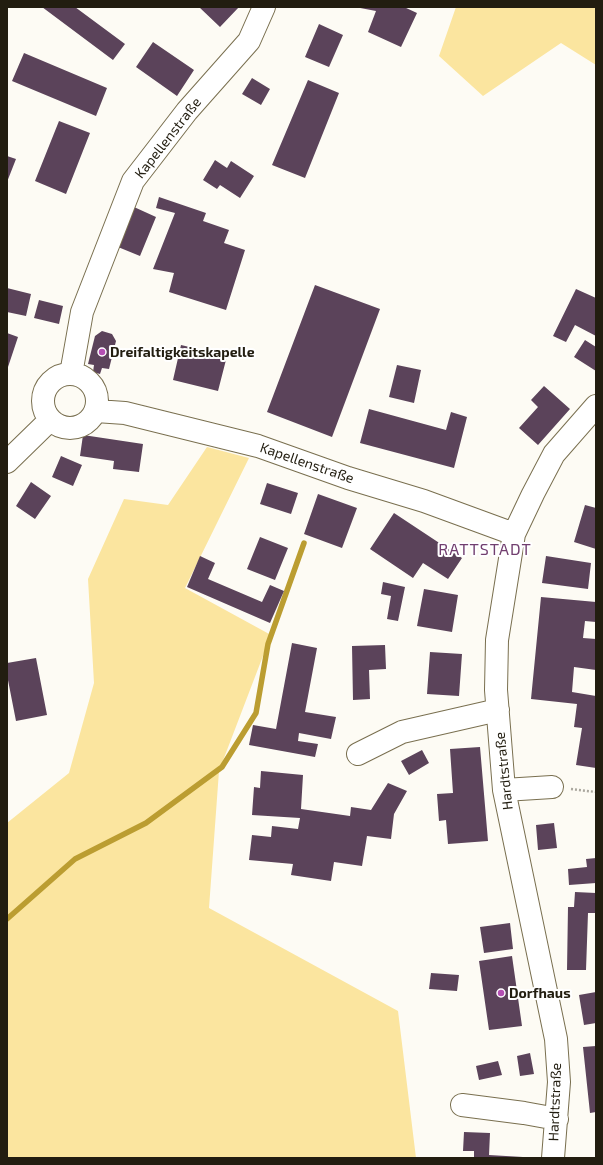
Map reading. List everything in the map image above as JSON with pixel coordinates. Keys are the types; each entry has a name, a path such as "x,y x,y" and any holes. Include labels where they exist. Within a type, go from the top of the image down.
{"street":[{"name":"Kapellenstraße","path":"71,374 82,312 133,181 187,111 249,41 264,7"},
{"path":"71,374 81,377 89,382 95,391 97,400 96,411 84,424 76,428 58,426 50,420 45,413 43,404 44,395 48,386 54,379 62,375 71,374"},
{"name":"Hardtstraße","path":"553,1158 559,1082 556,1039 504,790 496,690 497,640 514,534 554,454 596,406"},
{"name":"Kapellenstraße","path":"96,411 125,413 258,446 348,478 431,504 514,534"},
{"path":"7,462 50,420"},
{"path":"358,754 402,732 498,710"},
{"path":"504,790 552,787"},
{"path":"462,1105 556,1118"}],"path":[{"path":"552,787 596,792"}],"shaded area":[{"path":"456,7 596,7 596,65 561,43 483,96 439,56"},
{"path":"207,447 249,458 185,588 271,635 219,771 209,908 398,1011 416,1158 7,1158 7,823 69,773 94,683 88,579 124,499 168,505"}],"building":[{"path":"42,7 75,7 125,44 113,60"},
{"path":"199,7 239,7 220,27"},
{"path":"355,7 404,7 417,13 401,47 368,32 376,11"},
{"path":"319,24 343,35 329,67 305,57"},
{"path":"153,42 194,70 177,96 136,67"},
{"path":"24,53 107,88 96,116 12,81"},
{"path":"252,78 270,89 261,105 242,94"},
{"path":"308,80 339,93 305,178 272,165"},
{"path":"59,121 90,133 66,194 35,181"},
{"path":"7,156 16,159 7,182"},
{"path":"215,160 227,168 231,161 254,176 240,198 220,185 217,189 203,180"},
{"path":"159,197 206,213 203,221 229,230 224,243 245,250 226,310 169,292 174,273 153,269 175,213 156,208"},
{"path":"134,207 156,217 140,256 118,247"},
{"path":"315,285 380,309 332,437 267,412"},
{"path":"7,288 31,294 26,316 7,312"},
{"path":"576,289 596,298 596,336 575,325 566,342 553,336"},
{"path":"39,300 63,306 59,324 34,318"},
{"name":"Dreifaltigkeitskapelle","path":"102,331 112,334 116,341 109,369 102,368 100,374 93,372 94,365 88,364 95,336"},
{"path":"7,333 18,337 7,370"},
{"path":"585,340 596,347 596,371 574,357"},
{"path":"181,345 227,356 218,391 173,380"},
{"path":"397,365 421,370 414,403 389,397"},
{"path":"544,386 570,409 538,445 519,428 538,407 531,400"},
{"path":"369,409 446,430 451,412 467,417 454,468 360,443"},
{"path":"83,435 143,444 139,472 113,469 114,461 80,456"},
{"path":"61,456 82,465 73,486 52,477"},
{"path":"31,482 51,496 35,519 16,506"},
{"path":"267,483 298,493 291,514 260,504"},
{"path":"318,494 357,508 342,548 304,534"},
{"path":"585,505 596,508 596,549 574,542"},
{"path":"394,513 462,558 448,579 423,563 413,578 370,549"},
{"path":"260,537 288,548 275,580 247,569"},
{"path":"200,556 215,563 208,579 262,602 270,585 284,591 270,623 187,587"},
{"path":"546,556 591,563 588,589 542,583"},
{"path":"383,582 405,587 398,621 387,619 391,596 381,594"},
{"path":"424,589 458,595 452,632 417,626"},
{"path":"541,597 596,602 596,622 585,621 583,638 596,639 596,670 574,667 572,692 596,696 596,768 576,765 582,728 574,727 577,704 531,699"},
{"path":"292,643 317,648 305,712 336,717 331,739 299,733 298,741 318,744 315,757 249,745 253,725 276,729"},
{"path":"385,645 386,669 369,670 370,699 353,700 352,646"},
{"path":"430,652 462,654 459,696 427,694"},
{"path":"36,658 47,715 16,721 7,675 7,663"},
{"path":"480,747 488,841 448,844 446,820 439,821 437,794 453,793 450,749"},
{"path":"422,750 429,763 409,775 401,761"},
{"path":"261,771 303,775 301,809 350,816 351,807 371,810 388,783 407,791 394,814 391,839 367,836 362,866 334,862 331,881 291,875 293,864 249,860 252,835 271,837 272,826 298,829 300,818 252,815 254,787 260,788"},
{"path":"554,823 557,848 538,850 536,825"},
{"path":"596,858 596,883 569,885 568,869 587,867 586,859"},
{"path":"575,892 596,893 596,913 588,913 586,970 567,970 568,907 574,907"},
{"path":"510,923 513,949 484,953 480,927"},
{"name":"Dorfhaus","path":"512,956 522,1026 489,1030 479,961"},
{"path":"431,973 459,975 457,991 429,989"},
{"path":"596,992 596,1023 584,1025 579,995"},
{"path":"596,1046 596,1112 590,1113 583,1047"},
{"path":"530,1053 534,1074 520,1076 517,1056"},
{"path":"498,1061 502,1075 479,1080 476,1066"},
{"path":"464,1132 490,1133 489,1155 523,1157 474,1158 474,1151 463,1151"}],"waterway":[{"path":"7,919 75,859 146,823 222,767 256,713 268,644 304,543"}],"place":[{"name":"Dreifaltigkeitskapelle","path":"102,352"},
{"name":"Dorfhaus","path":"501,993"}],"district":[{"name":"RATTSTADT","path":"485,550"}]}
